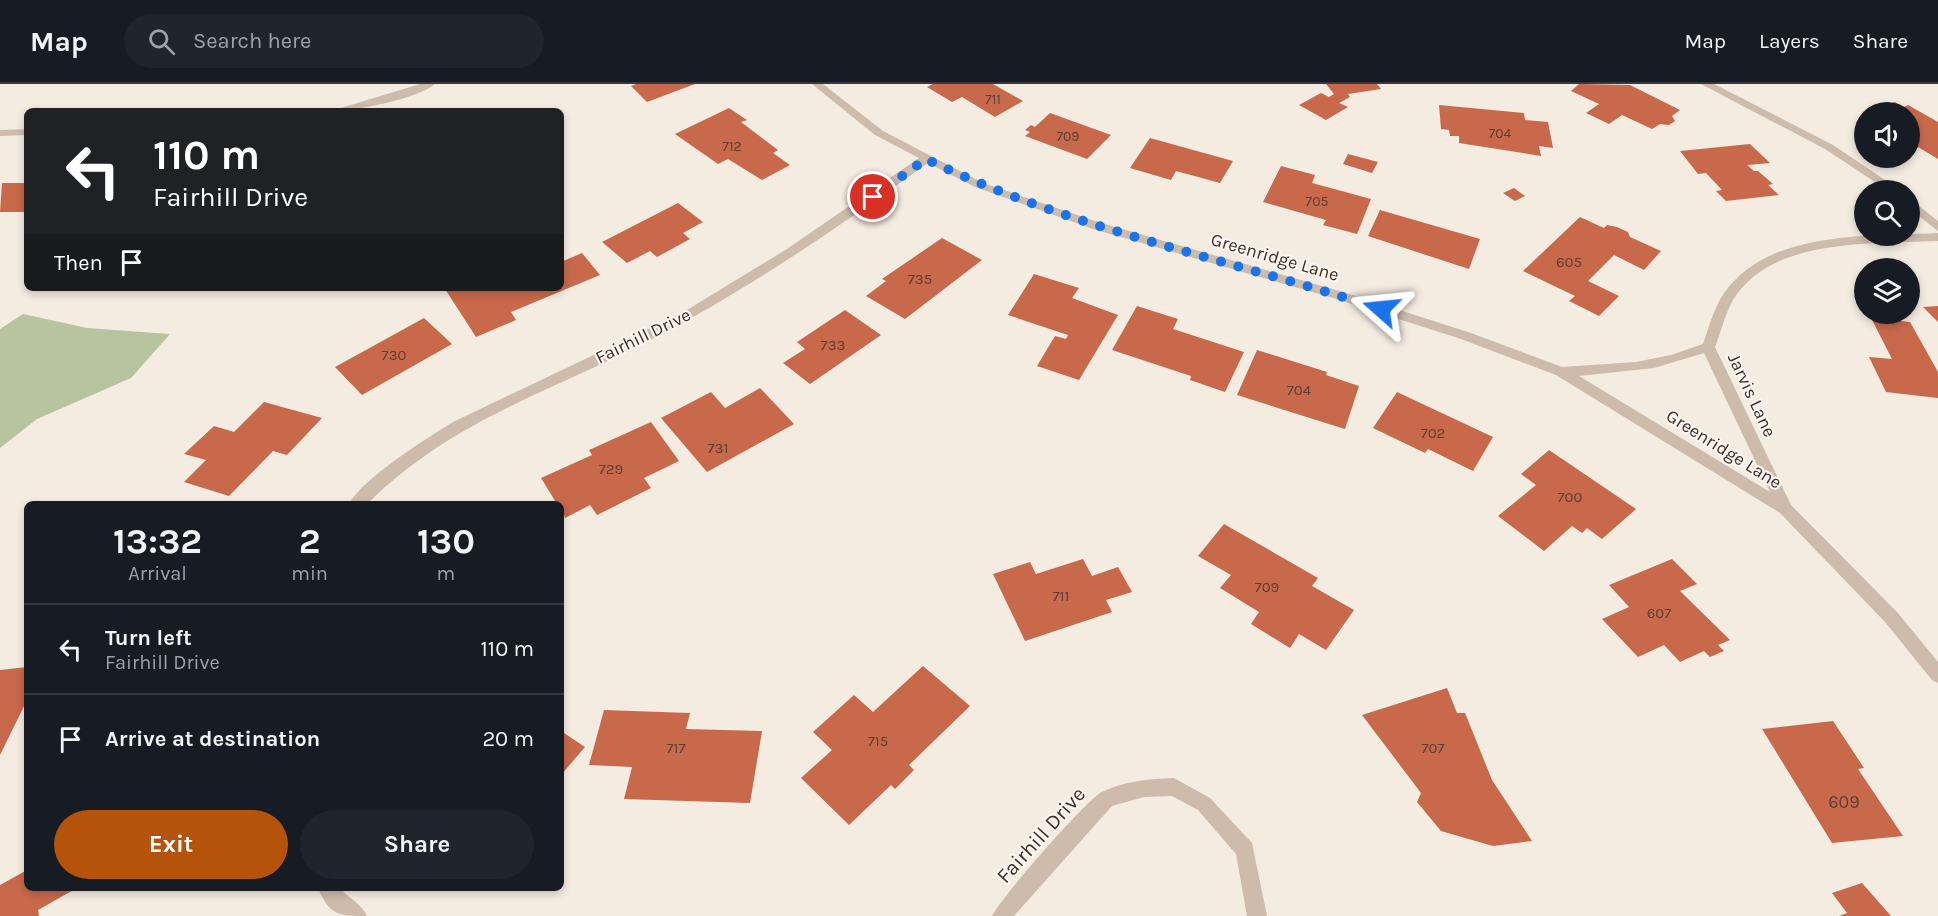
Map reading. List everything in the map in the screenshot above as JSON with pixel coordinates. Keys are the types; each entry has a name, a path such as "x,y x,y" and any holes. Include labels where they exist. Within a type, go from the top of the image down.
{"street":[{"path":"349,108 384,100 430,84"},
{"name":"Greenridge Lane","path":"817,84 879,133 979,185 1042,208 1338,295 1466,336 1561,372 1785,509"},
{"path":"1706,84 1829,147 1879,180"},
{"path":"0,133 24,132"},
{"name":"Fairhill Drive","path":"360,501 388,474 446,432 497,405 649,336 726,295 820,235 926,159"},
{"path":"1920,211 1938,227"},
{"name":"Jarvis Lane","path":"1938,237 1828,244 1769,261 1743,278 1728,296 1708,347 1785,509 1891,616 1938,675"},
{"path":"1561,372 1621,370 1680,358 1708,347"},
{"name":"Fairhill Drive","path":"1002,916 1015,898 1106,799 1144,788 1174,787 1204,804 1245,850 1257,916"},
{"path":"330,891 342,905 357,916"}],"green space":[{"path":"23,314 87,328 170,334 131,378 37,419 0,448 0,329"}],"building":[{"path":"636,84 695,84 647,102 631,86"},
{"path":"933,84 993,84 1023,101 995,117 962,97 952,102 927,87"},
{"path":"1326,84 1377,84 1381,89 1348,94 1350,97 1339,103 1348,107 1326,120 1299,105 1321,93 1329,97 1334,94"},
{"path":"1579,84 1630,85 1680,110 1672,116 1675,121 1669,125 1660,124 1652,129 1622,115 1609,124 1586,113 1599,104 1571,91"},
{"path":"1439,105 1524,113 1525,120 1548,122 1553,148 1539,146 1541,156 1459,143 1459,136 1450,136 1449,130 1441,129"},
{"path":"729,108 747,120 741,122 778,150 773,153 790,165 762,180 728,159 718,164 675,134"},
{"path":"1920,112 1938,122 1938,159 1920,148"},
{"path":"1050,113 1111,135 1087,159 1025,136 1030,132 1025,130 1031,125 1035,127"},
{"path":"1150,138 1233,161 1220,183 1176,171 1171,180 1130,168"},
{"path":"1750,144 1770,163 1747,165 1773,184 1768,185 1779,195 1726,201 1716,191 1722,190 1706,173 1698,174 1680,151"},
{"path":"1348,154 1378,162 1372,173 1343,164"},
{"path":"1281,166 1315,175 1312,183 1371,199 1357,234 1323,225 1326,220 1263,202"},
{"path":"2,183 24,183 24,212 0,212"},
{"path":"1514,188 1525,196 1515,201 1503,193"},
{"path":"678,203 703,222 683,233 690,239 657,257 650,251 627,263 602,242"},
{"path":"1380,210 1480,239 1469,269 1368,236"},
{"path":"1580,217 1604,228 1607,225 1617,227 1628,232 1630,237 1661,251 1644,270 1614,255 1588,281 1619,296 1599,316 1569,301 1575,296 1523,271"},
{"path":"942,238 982,260 905,319 866,296 886,281 882,279"},
{"path":"582,253 600,275 564,290 564,261"},
{"path":"1034,274 1079,288 1072,298 1118,315 1079,380 1037,366 1055,336 1066,339 1068,335 1008,315"},
{"path":"446,291 562,291 511,312 516,320 476,337"},
{"path":"1137,306 1178,319 1173,329 1244,352 1225,392 1190,380 1191,376 1112,350"},
{"path":"1938,306 1938,322 1923,307"},
{"path":"845,310 881,335 810,384 783,363 805,349 797,342"},
{"path":"424,318 452,344 362,395 335,367"},
{"path":"1874,324 1911,324 1938,372 1938,398 1886,392 1869,357 1892,359"},
{"path":"1257,350 1327,372 1326,375 1359,386 1345,429 1237,395"},
{"path":"760,388 794,424 707,472 661,418 711,392 725,408"},
{"path":"1397,392 1493,437 1473,471 1428,449 1425,453 1373,428"},
{"path":"264,402 322,418 287,455 273,451 229,496 184,482 206,460 184,454 214,426 234,432"},
{"path":"651,422 679,461 644,478 651,488 597,515 590,505 565,518 564,501 555,501 541,478 592,455 589,450"},
{"path":"1549,450 1636,509 1602,539 1587,528 1582,533 1572,526 1544,551 1498,516 1536,485 1521,474"},
{"path":"1224,524 1318,578 1312,586 1354,610 1326,650 1299,634 1290,648 1251,624 1259,612 1220,588 1231,575 1198,556"},
{"path":"1083,559 1092,576 1118,567 1132,592 1106,600 1112,612 1025,641 993,574 1030,562 1036,574"},
{"path":"1672,559 1697,584 1680,591 1730,640 1718,645 1724,651 1710,657 1704,651 1680,662 1664,645 1638,657 1602,619 1629,607 1609,585"},
{"path":"923,666 970,706 909,765 914,770 895,789 891,785 849,825 801,778 832,750 813,732 854,695 873,712"},
{"path":"24,667 24,706 0,755 0,670"},
{"path":"1447,688 1457,713 1465,713 1492,780 1532,841 1493,846 1441,831 1417,802 1421,793 1362,715"},
{"path":"604,710 690,713 686,729 762,731 750,803 624,799 632,767 589,765"},
{"path":"1833,721 1864,768 1858,769 1903,836 1832,843 1762,729"},
{"path":"564,733 585,747 564,772"},
{"path":"24,872 24,891 72,891 38,910 39,916 0,916 0,885"},
{"path":"1862,883 1891,916 1839,916 1847,913 1832,893"}],"route":[{"path":"873,197 926,159 979,185 1042,208 1381,309"}]}
